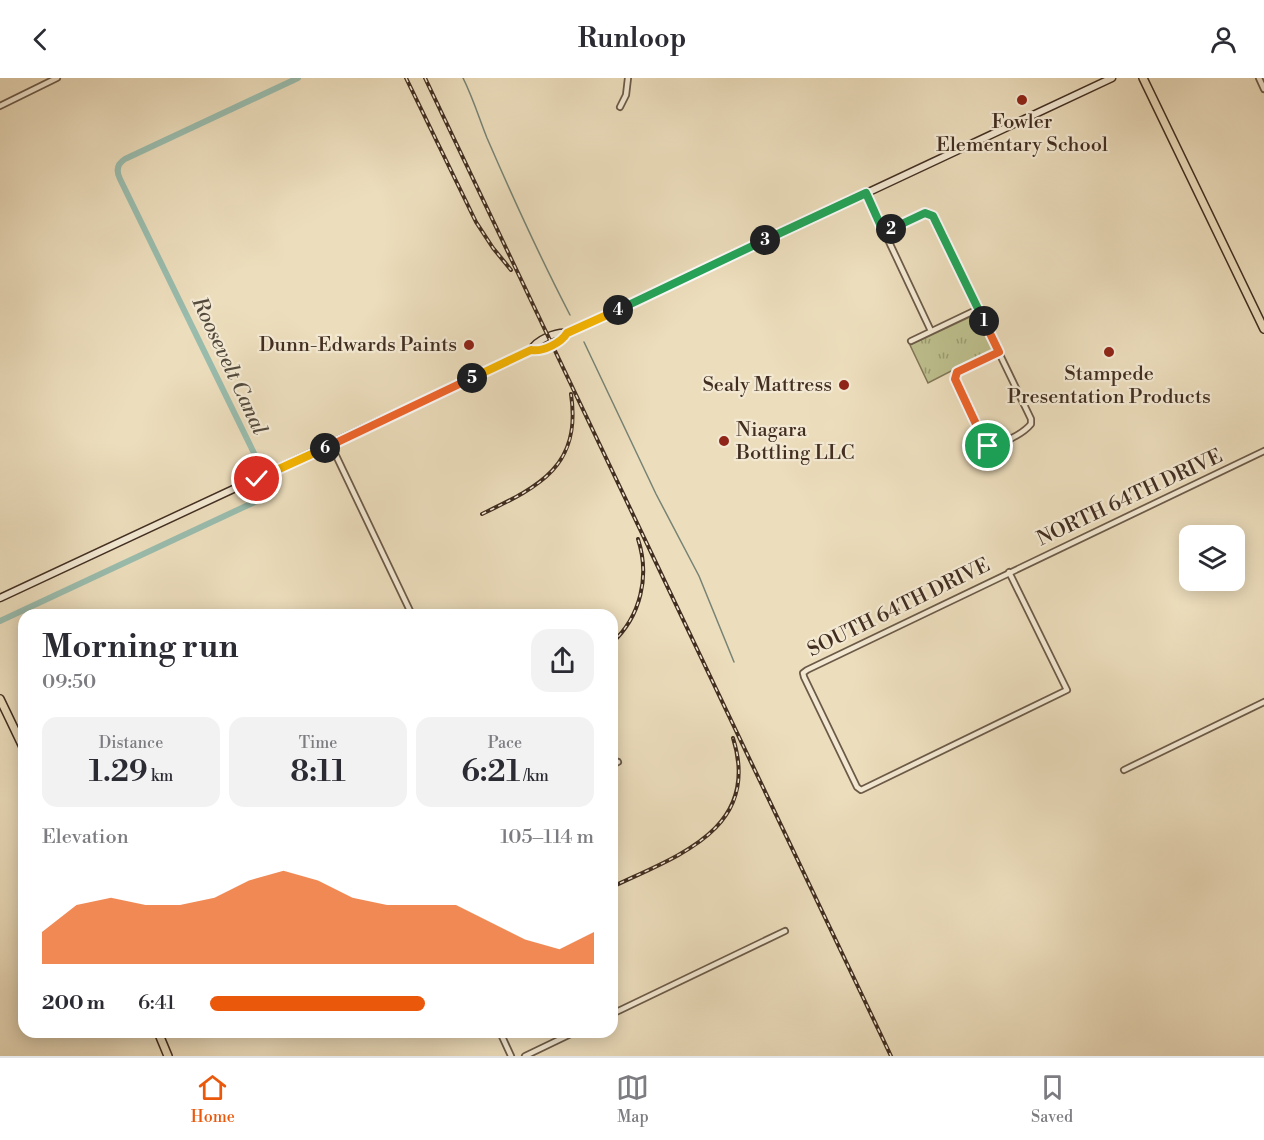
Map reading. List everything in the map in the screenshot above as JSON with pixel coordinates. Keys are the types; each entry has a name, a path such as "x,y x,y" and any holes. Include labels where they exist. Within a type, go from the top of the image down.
{"main road":[{"path":"0,598 531,350 534,344 561,332 567,333 1112,78"},
{"path":"1143,78 1264,329"},
{"path":"0,699 18,736"},
{"path":"160,1038 168,1056"}],"street":[{"path":"0,106 57,78"},
{"path":"620,107 626,95 628,78"},
{"path":"1259,78 1264,89"},
{"path":"866,193 931,331"},
{"path":"884,233 925,213 933,216 999,352 1031,419 1031,424 1026,429 997,444 988,446 956,383 955,376 957,372 999,352"},
{"path":"910,341 978,309"},
{"path":"331,445 409,609"},
{"name":"NORTH 64TH DRIVE","path":"1009,572 1264,451"},
{"name":"SOUTH 64TH DRIVE","path":"1009,572 1067,690 861,790 857,787 803,673 1009,572"},
{"path":"1124,770 1264,702"},
{"path":"618,1011 785,931"},
{"path":"503,1038 512,1056"},
{"path":"525,1056 562,1038"}],"green space":[{"path":"974,315 977,316 992,350 928,383 910,345"}],"waterway":[{"name":"Roosevelt Canal","path":"26,609 261,499 269,491 269,485 120,179 118,170 120,163 125,159 298,78"},
{"path":"463,78 507,183 570,315"},
{"path":"584,342 656,494 699,576 734,662"},
{"name":"Roosevelt Canal","path":"0,621 18,613"}],"railway":[{"path":"406,78 476,222 511,270"},
{"path":"425,78 891,1056"},
{"path":"482,514 521,494 552,471 570,440 573,419 571,394"},
{"path":"618,636 630,621 636,608 643,581 642,553 638,539"},
{"path":"618,884 686,850 707,835 724,817 735,796 739,770 733,738"}],"place":[{"name":"Fowler Elementary School","path":"1022,100"},
{"name":"Dunn-Edwards Paints","path":"469,345"},
{"name":"Stampede Presentation Products","path":"1109,352"},
{"name":"Sealy Mattress","path":"844,385"},
{"name":"Niagara Bottling LLC","path":"724,441"}],"route":[{"path":"257,479 531,350 537,351 563,340 567,333 866,193 884,233 925,213 933,216 999,352 957,372 955,376 955,381 988,446"}]}
